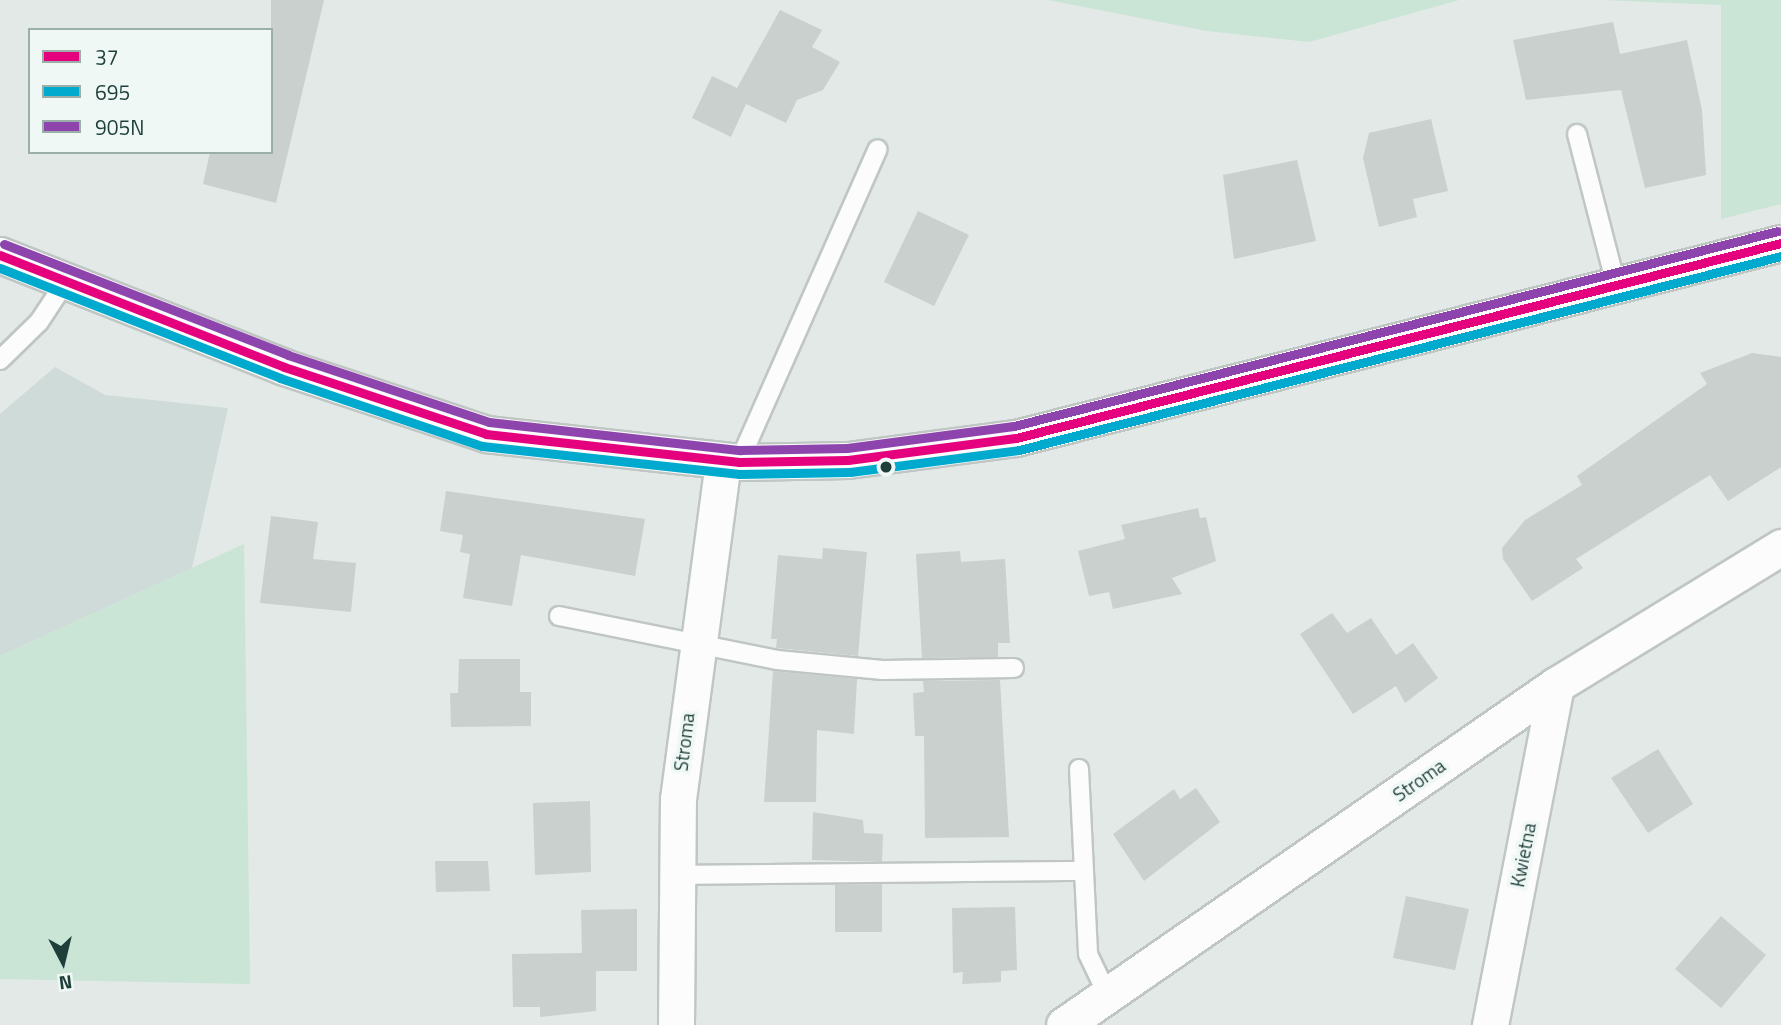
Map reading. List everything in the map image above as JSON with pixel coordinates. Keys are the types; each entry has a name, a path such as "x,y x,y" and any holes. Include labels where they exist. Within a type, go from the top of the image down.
{"street":[{"path":"0,254 284,367 486,433 731,462 848,460 1016,438 1781,243"},
{"name":"Stroma","path":"676,1025 678,799 697,645 731,462"},
{"name":"Stroma","path":"1064,1025 1556,685 1781,547"},
{"name":"Kwietna","path":"1490,1025 1556,685"}],"lane":[{"path":"1577,135 1616,285"},
{"path":"731,462 878,149"},
{"path":"0,360 39,322 66,281"},
{"path":"559,617 697,645 883,670 1014,668"},
{"path":"1079,769 1088,954 1107,994"},
{"path":"677,875 1084,871"}],"shaded area":[{"path":"55,367 105,395 228,408 192,568 0,656 0,414"}],"green space":[{"path":"1048,0 1459,0 1309,42 1207,31"},
{"path":"1601,0 1781,0 1781,204 1721,219 1721,5"},
{"path":"244,544 250,984 0,979 0,656"}],"building":[{"path":"271,0 324,0 276,203 203,184 210,154 273,154"},
{"path":"780,10 822,30 812,47 840,62 823,90 797,100 786,123 746,104 731,137 692,118 712,76 737,88"},
{"path":"1613,22 1620,54 1687,40 1702,110 1706,175 1645,188 1621,90 1526,100 1513,40"},
{"path":"1431,119 1448,191 1413,199 1417,217 1379,227 1363,158 1369,133"},
{"path":"1297,160 1316,241 1234,259 1223,175"},
{"path":"918,211 969,235 934,306 884,282"},
{"path":"1752,353 1781,357 1781,467 1728,501 1710,475 1576,559 1583,568 1532,601 1503,559 1502,548 1525,520 1582,485 1577,476 1707,384 1700,373"},
{"path":"446,491 645,519 635,576 521,555 512,606 463,598 470,554 460,552 463,535 440,531"},
{"path":"1198,508 1200,518 1206,517 1216,561 1172,578 1182,594 1113,609 1109,592 1089,596 1078,551 1125,539 1121,525"},
{"path":"271,516 318,522 313,559 356,563 351,612 260,603"},
{"path":"823,548 867,552 858,656 776,648 777,639 771,639 778,555 822,559"},
{"path":"960,551 961,562 1005,559 1010,643 998,643 998,657 922,658 916,554"},
{"path":"1332,613 1347,633 1371,618 1396,655 1413,643 1438,678 1405,703 1396,686 1353,714 1300,634"},
{"path":"459,659 520,659 520,692 531,692 531,726 451,727 450,693 458,693"},
{"path":"773,671 857,679 854,734 817,730 816,802 764,802"},
{"path":"1000,680 1009,837 925,838 924,736 915,736 913,693 924,692 923,681"},
{"path":"1658,749 1693,804 1648,833 1611,778"},
{"path":"1196,788 1220,822 1144,881 1113,834 1174,789 1180,799"},
{"path":"590,801 591,872 535,875 533,803"},
{"path":"813,812 863,820 864,833 883,834 882,862 812,860"},
{"path":"435,861 488,861 490,891 436,892"},
{"path":"882,884 882,932 835,932 835,885"},
{"path":"1406,896 1469,909 1455,970 1393,958"},
{"path":"1015,907 1017,970 1001,971 1001,982 962,984 963,972 953,973 952,908"},
{"path":"637,909 637,971 596,971 596,1011 540,1017 540,1007 513,1007 512,954 582,953 581,910"},
{"path":"1721,916 1766,955 1721,1008 1675,969"}],"transit line":[{"name":"905N","path":"4,244 288,355 489,422 740,450 847,448 1014,426 1778,231"},
{"name":"37","path":"0,255 284,367 486,434 739,462 848,460 1016,438 1781,243"},
{"name":"695","path":"0,268 280,378 482,446 739,474 850,472 1019,450 1781,256"}]}
